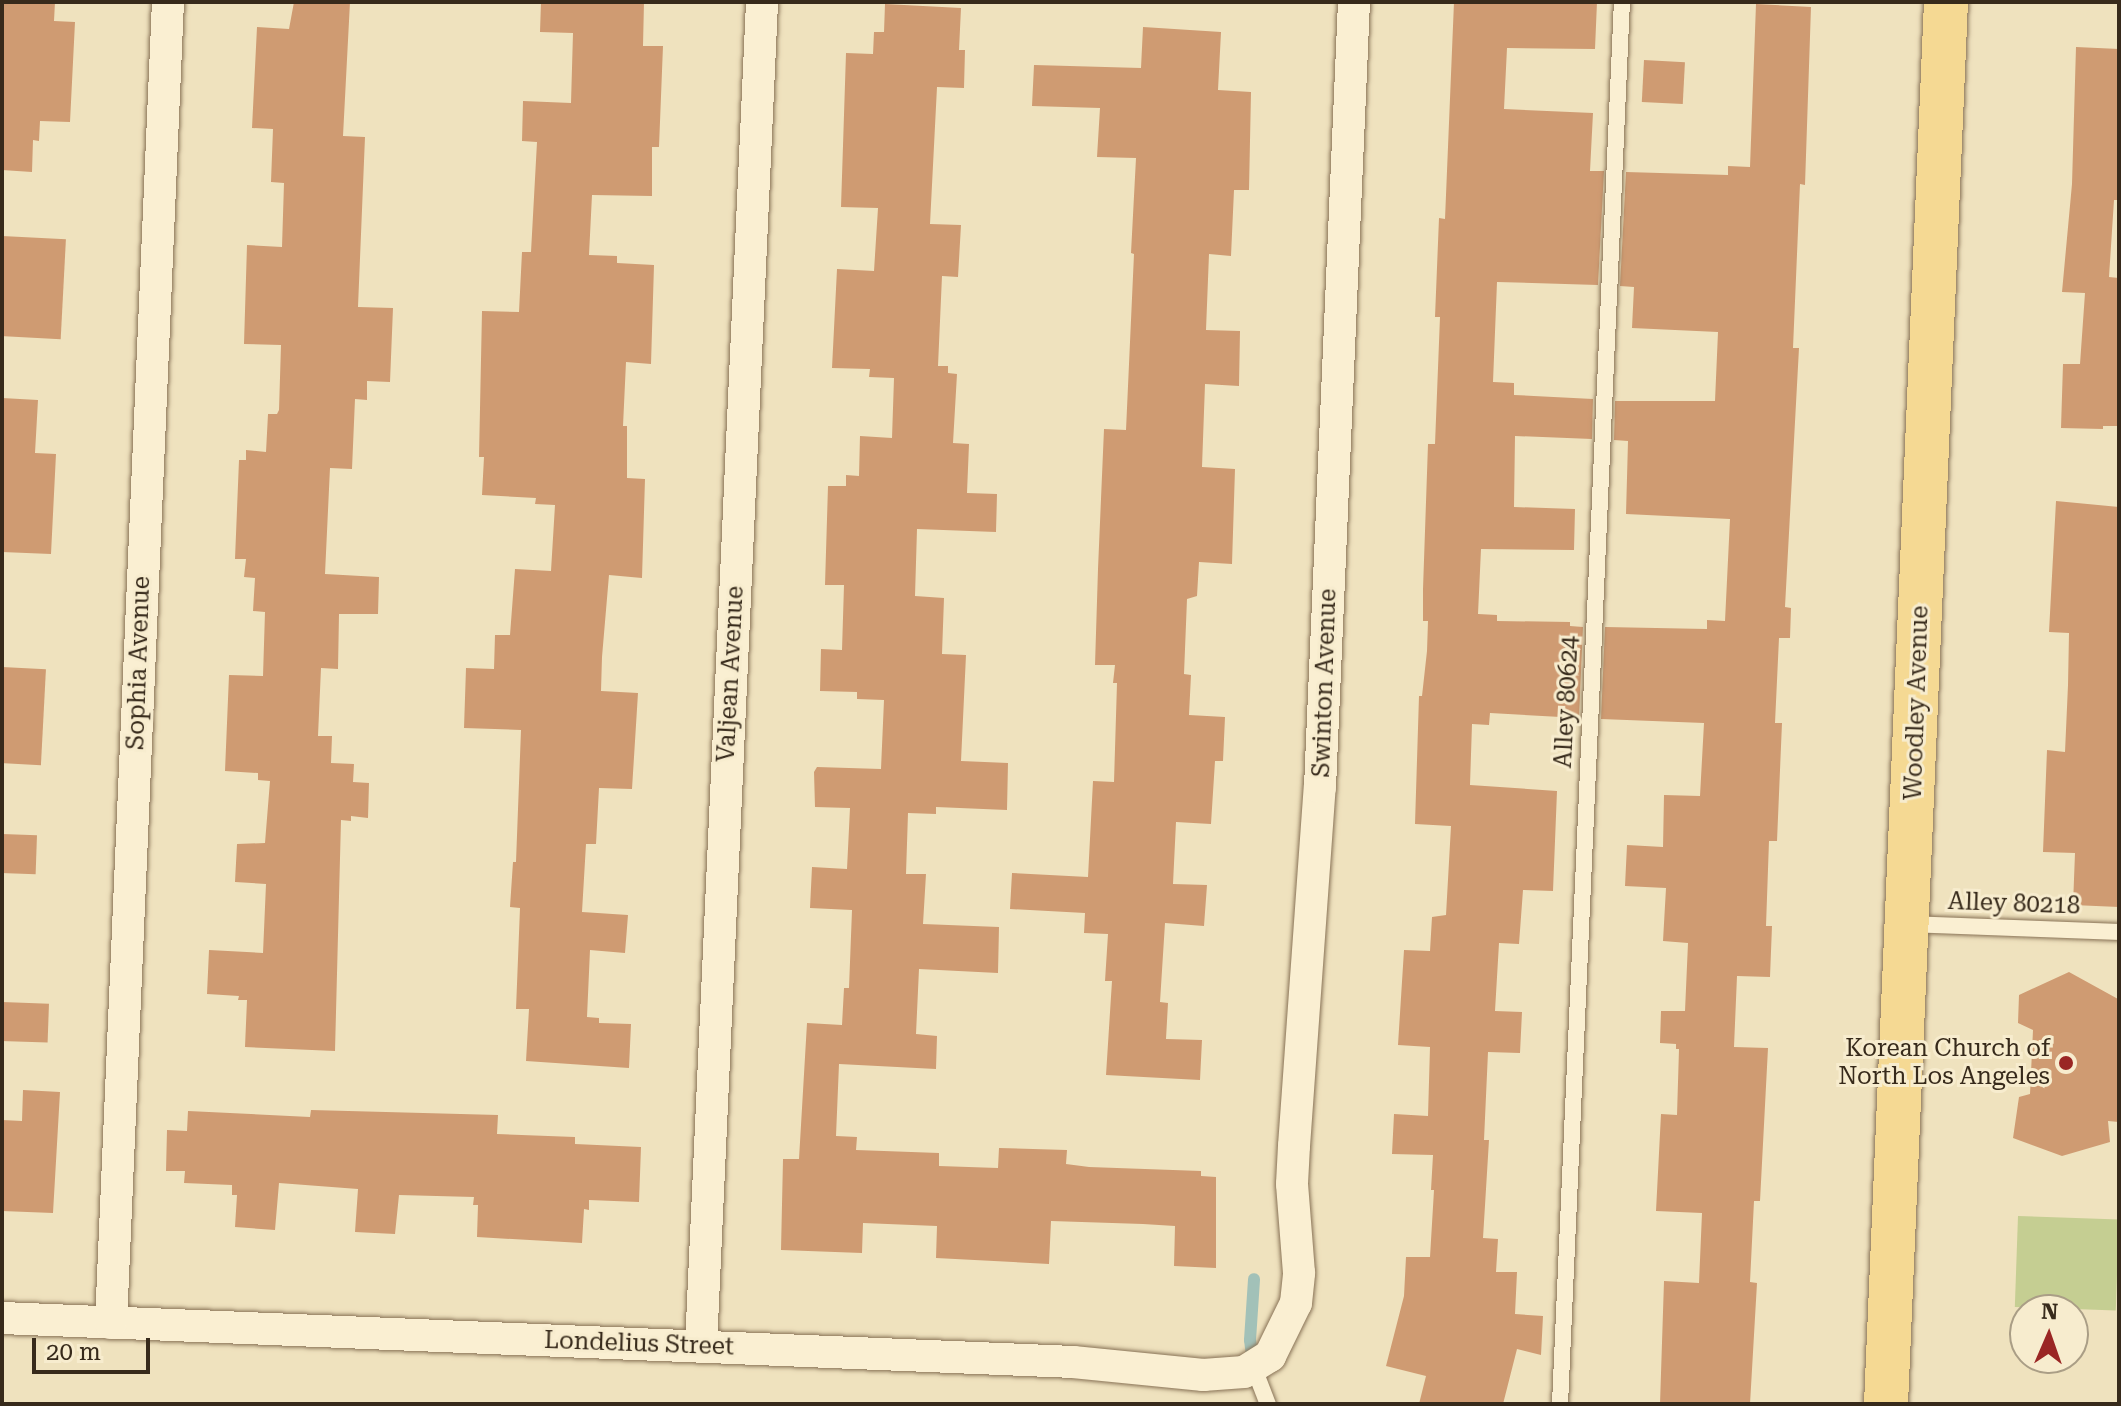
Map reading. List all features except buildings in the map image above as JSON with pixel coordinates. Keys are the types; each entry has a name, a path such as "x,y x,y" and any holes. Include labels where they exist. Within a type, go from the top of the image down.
{"main road":[{"name":"Woodley Avenue","path":"1886,1404 1946,2"}],"street":[{"name":"Sophia Avenue","path":"111,1323 168,2"},
{"name":"Valjean Avenue","path":"701,1346 762,2"},
{"name":"Swinton Avenue","path":"1262,1362 1296,1303 1299,1273 1292,1184 1320,787 1354,2"},
{"name":"Londelius Street","path":"2,1318 1073,1362 1203,1375 1232,1376 1262,1362"}],"lane":[{"name":"Alley 80624","path":"1560,1404 1622,2"},
{"name":"Alley 80218","path":"1908,924 2119,932"},
{"path":"1262,1362 1268,1404"}],"green space":[{"path":"2018,1216 2119,1220 2116,1310 2089,1310 2089,1294 2015,1294"}],"waterway":[{"path":"1253,1364 1250,1340 1254,1279"}],"place":[{"name":"Korean Church of North Los Angeles","path":"2066,1063"}]}
